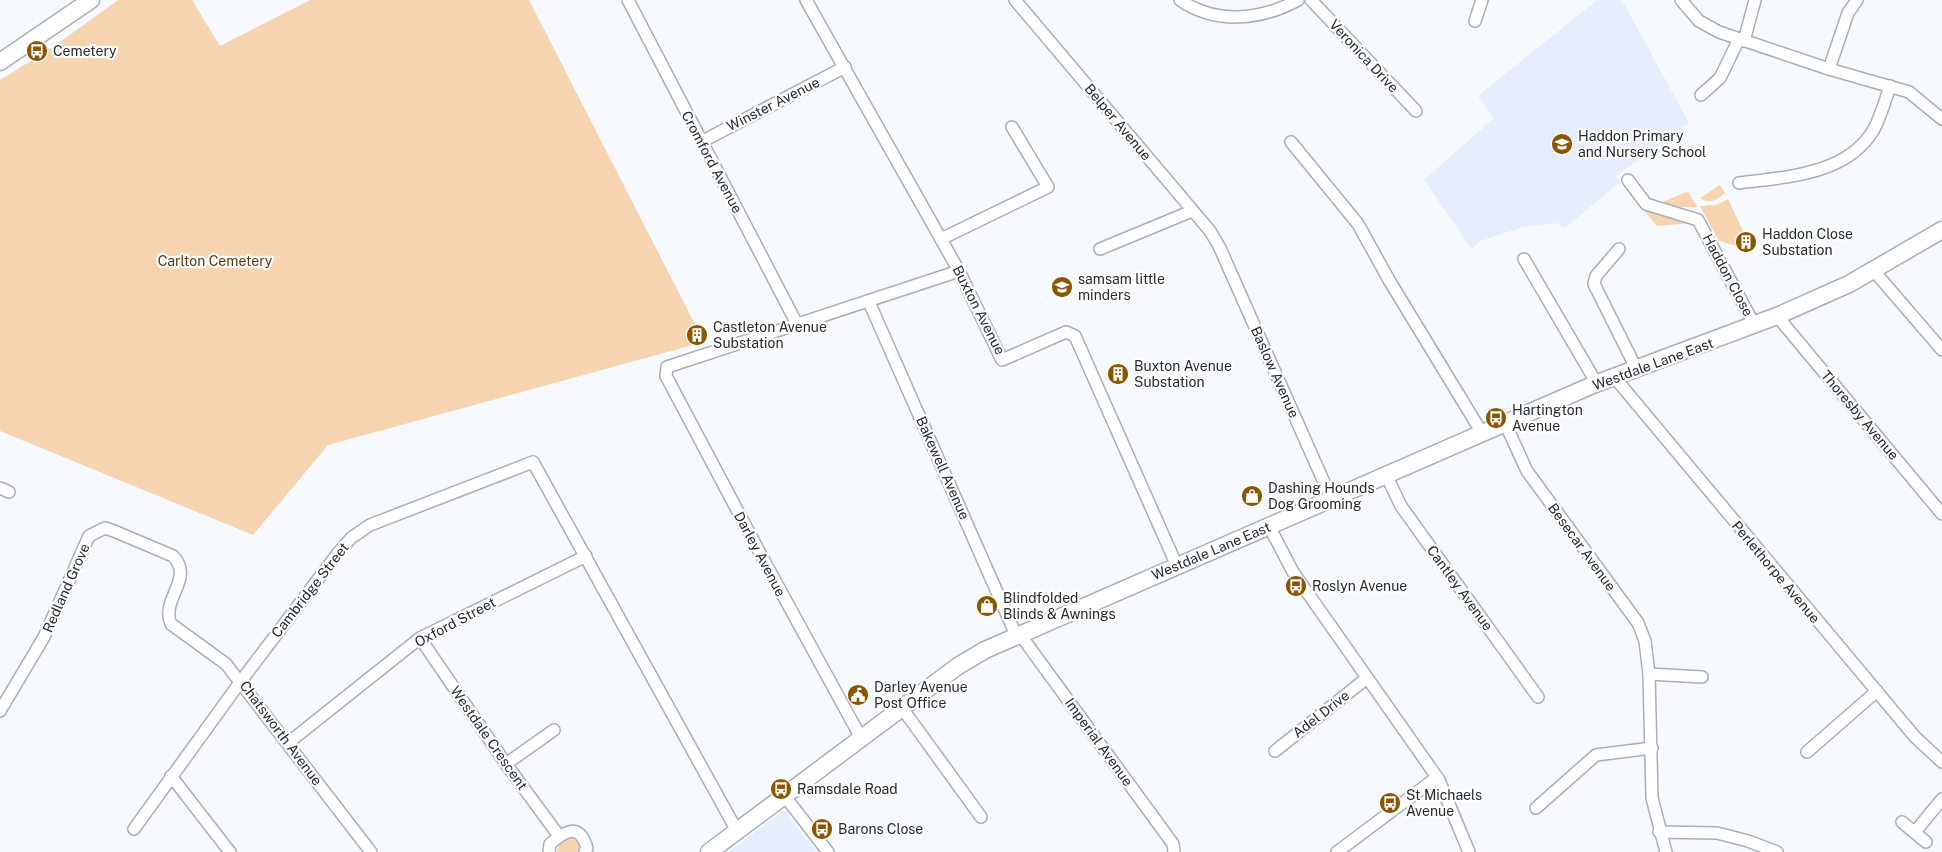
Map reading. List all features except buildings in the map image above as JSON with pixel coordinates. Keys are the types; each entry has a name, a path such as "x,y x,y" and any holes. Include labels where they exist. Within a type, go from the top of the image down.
{"street":[{"name":"Cromford Avenue","path":"628,0 700,142 797,324"},
{"name":"Buxton Avenue","path":"806,0 959,271 1002,360 1066,332 1075,336 1177,566"},
{"name":"Belper Avenue","path":"1015,0 1210,231 1219,246"},
{"path":"1180,0 1208,14 1236,18 1260,15 1298,0"},
{"name":"Veronica Drive","path":"1311,0 1416,111"},
{"path":"1475,21 1482,0"},
{"path":"1681,0 1699,21 1742,40 1829,69 1909,92 1942,118"},
{"path":"1701,95 1720,78 1742,40 1755,0"},
{"path":"1829,69 1848,13 1857,0"},
{"path":"0,62 83,2"},
{"name":"Winster Avenue","path":"700,142 844,67"},
{"path":"1739,182 1797,175 1824,168 1847,156 1873,131 1890,86"},
{"path":"941,239 1048,187 1012,127"},
{"path":"1292,142 1358,224 1389,280 1482,433"},
{"name":"Haddon Close","path":"1628,180 1646,204 1698,220 1755,326"},
{"path":"1100,250 1192,210"},
{"name":"Westdale Lane East","path":"709,852 964,662 1018,634 1595,384 1755,326 1874,271 1942,230"},
{"name":"Baslow Avenue","path":"1219,246 1331,498"},
{"path":"1619,249 1596,276 1594,284 1637,370"},
{"path":"1524,259 1593,377 1595,384"},
{"path":"797,324 959,271"},
{"path":"1874,271 1942,350"},
{"name":"Bakewell Avenue","path":"869,302 1018,634"},
{"name":"Thoresby Avenue","path":"1777,316 1942,514"},
{"name":"Darley Avenue","path":"797,324 667,367 666,376 861,738"},
{"name":"Perlethorpe Avenue","path":"1614,378 1915,737 1942,762"},
{"name":"Besecar Avenue","path":"1505,423 1527,471 1638,623 1648,655 1650,674 1652,798 1659,832 1666,852"},
{"name":"Cambridge Street","path":"134,829 241,681 338,553 351,538 370,525 533,462 586,556"},
{"name":"Cantley Avenue","path":"1386,475 1401,506 1538,697"},
{"path":"1269,526 1293,572 1439,780 1469,852"},
{"name":"Redland Grove","path":"0,711 44,636 89,536 98,530 105,528 114,531 173,556 178,561 182,570 181,578 168,608 167,617 176,629"},
{"path":"586,556 737,831"},
{"name":"Oxford Street","path":"288,743 420,638 586,556"},
{"name":"Chatsworth Avenue","path":"176,629 226,664 241,681 371,852"},
{"name":"Imperial Avenue","path":"1018,634 1173,844 1174,852"},
{"name":"Westdale Crescent","path":"420,638 506,764 559,836"},
{"path":"1650,674 1702,677"},
{"name":"Adel Drive","path":"1275,751 1367,678"},
{"path":"1807,752 1877,691"},
{"path":"902,708 981,818"},
{"path":"506,764 554,730"},
{"path":"1536,808 1596,755 1652,748"},
{"path":"171,776 230,852"},
{"path":"1336,852 1432,781 1439,780"},
{"path":"784,795 828,852"},
{"path":"1915,832 1942,799"},
{"path":"1902,822 1926,842"},
{"path":"549,852 550,844 568,830 574,831 586,843 587,848 585,852"},
{"path":"1659,832 1716,833 1748,841 1777,852"}],"shaded area":[{"name":"Haddon Primary and Nursery School","path":"1597,0 1622,0 1689,123 1616,176 1620,182 1565,228 1555,223 1523,227 1480,241 1472,249 1424,180 1494,118 1478,96"},
{"path":"784,810 816,852 729,852"}],"green space":[{"name":"Carlton Cemetery","path":"118,0 192,0 220,46 310,0 529,0 704,342 328,445 253,535 0,431 0,80 53,47"},
{"path":"1720,185 1725,193 1719,198 1707,201 1700,198"},
{"path":"1686,192 1689,193 1697,207 1674,207 1663,202"},
{"path":"1728,199 1745,235 1740,238 1744,248 1719,241 1700,206 1716,205"},
{"path":"1643,209 1681,217 1692,223 1657,226"},
{"path":"571,837 580,844 578,852 557,852 559,845"}],"place":[{"name":"Cemetery","path":"37,51"},
{"name":"Haddon Primary and Nursery School","path":"1562,144"},
{"name":"Haddon Close Substation","path":"1746,242"},
{"name":"samsam little minders","path":"1062,287"},
{"name":"Castleton Avenue Substation","path":"697,335"},
{"name":"Buxton Avenue Substation","path":"1118,374"},
{"name":"Hartington Avenue","path":"1496,418"},
{"name":"Dashing Hounds Dog Grooming","path":"1252,496"},
{"name":"Roslyn Avenue","path":"1296,586"},
{"name":"Blindfolded Blinds & Awnings","path":"987,606"},
{"name":"Darley Avenue Post Office","path":"858,695"},
{"name":"Ramsdale Road","path":"781,789"},
{"name":"St Michaels Avenue","path":"1390,803"},
{"name":"Barons Close","path":"822,829"}]}
